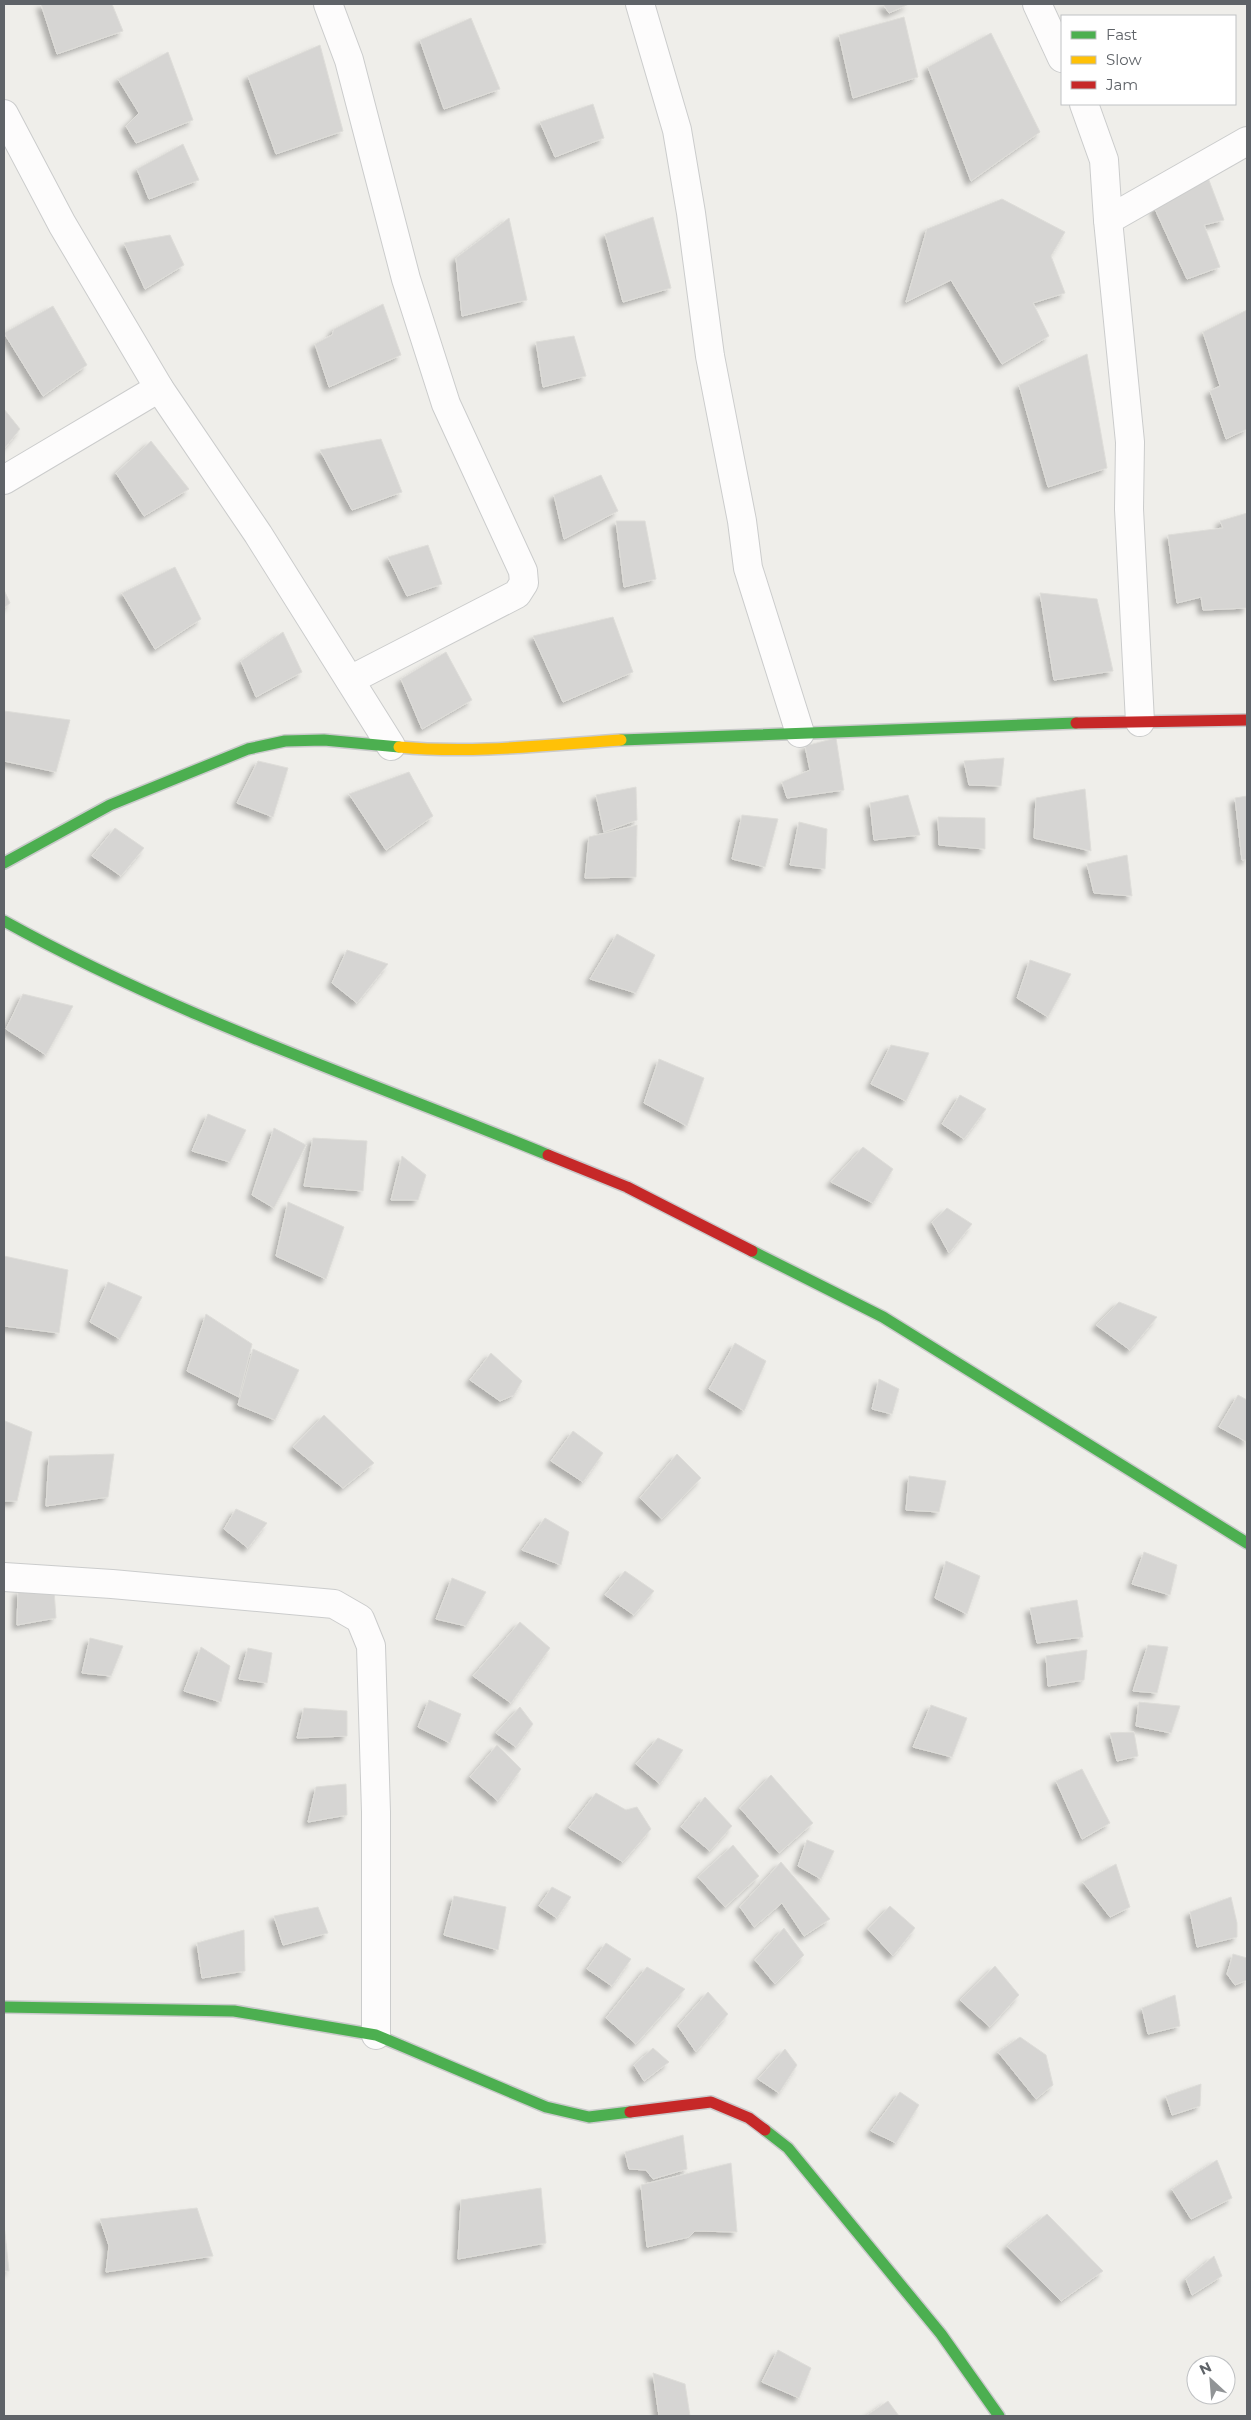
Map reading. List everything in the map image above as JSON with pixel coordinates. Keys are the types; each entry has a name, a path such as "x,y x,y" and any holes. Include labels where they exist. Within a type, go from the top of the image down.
{"street":[{"path":"328,4 349,60 406,279 446,404 523,571 524,583 517,594 350,680"},
{"path":"640,4 677,130 691,213 710,356 742,522 748,568 800,733"},
{"path":"1037,4 1061,56"},
{"path":"1084,105 1104,160 1108,220 1130,442 1129,509 1140,722"},
{"path":"4,114 62,224 159,388 258,534 391,746"},
{"path":"1108,220 1247,141"},
{"path":"4,480 159,388"},
{"path":"4,863 110,805 248,749 285,741 324,740 434,750 653,738 1247,720"},
{"path":"4,921 58,951 232,1030 463,1120 627,1187 883,1317 1247,1543"},
{"path":"4,1577 112,1584 334,1604 360,1619 371,1646 376,1812 376,2035"},
{"path":"4,2007 234,2011 376,2035 546,2107 589,2117 711,2102 749,2118 788,2148 940,2334 999,2416"}],"building":[{"path":"41,4 112,4 123,31 57,54"},
{"path":"883,4 909,4 889,13"},
{"path":"904,17 918,77 853,98 839,35"},
{"path":"471,18 500,89 444,109 420,40"},
{"path":"991,33 1040,132 971,181 928,67"},
{"path":"320,45 343,131 276,154 248,76"},
{"path":"168,52 193,120 136,143 126,126 139,113 118,79"},
{"path":"593,104 604,138 555,157 540,122"},
{"path":"183,144 199,180 149,199 137,169"},
{"path":"1207,175 1224,220 1204,225 1220,267 1187,279 1154,207"},
{"path":"1002,199 1065,232 1051,256 1065,293 1033,303 1049,336 1002,364 951,280 906,302 927,229"},
{"path":"653,217 671,288 623,302 605,234"},
{"path":"509,218 527,300 462,316 456,258"},
{"path":"170,235 184,265 145,289 124,243"},
{"path":"383,304 401,355 329,387 315,344 332,335 334,329"},
{"path":"53,306 87,365 43,396 4,333"},
{"path":"1247,310 1247,429 1226,439 1210,391 1220,386 1203,332"},
{"path":"574,336 586,376 543,387 536,342"},
{"path":"1087,354 1107,468 1048,487 1019,385"},
{"path":"4,409 20,429 4,449"},
{"path":"381,439 402,492 352,510 320,450"},
{"path":"151,441 189,489 144,516 116,473"},
{"path":"601,475 618,511 564,539 554,495"},
{"path":"1247,513 1247,608 1203,610 1201,597 1177,603 1168,535 1223,528 1220,521"},
{"path":"616,521 645,521 656,579 624,587"},
{"path":"428,545 442,584 407,596 388,557"},
{"path":"175,567 201,619 155,649 122,593"},
{"path":"4,590 10,603 4,608"},
{"path":"1040,593 1097,599 1113,671 1054,680"},
{"path":"613,617 633,672 563,702 533,636"},
{"path":"283,632 302,672 256,697 241,661"},
{"path":"446,652 472,700 422,729 401,679"},
{"path":"4,711 70,720 56,772 4,761"},
{"path":"836,738 844,790 787,798 782,782 810,770 805,746"},
{"path":"1004,758 1001,786 969,785 964,761"},
{"path":"258,761 288,768 273,817 237,803"},
{"path":"409,772 433,816 386,850 349,794"},
{"path":"636,787 637,820 604,832 596,795"},
{"path":"1085,789 1091,851 1034,838 1036,798"},
{"path":"908,795 920,835 874,840 870,803"},
{"path":"1247,796 1247,859 1242,860 1235,798"},
{"path":"742,815 778,819 765,867 732,859"},
{"path":"938,817 985,818 985,849 939,845"},
{"path":"799,822 827,829 825,869 790,865"},
{"path":"637,825 636,877 585,878 589,837"},
{"path":"115,828 144,848 121,876 92,856"},
{"path":"1127,855 1132,896 1094,893 1087,864"},
{"path":"617,934 655,955 636,993 590,979"},
{"path":"347,950 388,964 357,1003 332,983"},
{"path":"1030,960 1071,974 1048,1017 1017,998"},
{"path":"23,994 73,1006 46,1055 6,1029"},
{"path":"891,1045 929,1053 906,1101 871,1084"},
{"path":"659,1059 704,1078 687,1126 644,1103"},
{"path":"960,1095 986,1109 964,1139 942,1124"},
{"path":"208,1114 246,1130 230,1162 192,1151"},
{"path":"274,1128 306,1145 274,1208 252,1195"},
{"path":"313,1138 367,1141 363,1191 304,1186"},
{"path":"863,1147 893,1169 873,1203 831,1182"},
{"path":"402,1156 426,1175 418,1200 391,1200"},
{"path":"288,1202 344,1227 326,1279 276,1256"},
{"path":"947,1208 972,1224 949,1253 932,1222"},
{"path":"4,1256 68,1270 59,1333 4,1326"},
{"path":"108,1282 142,1297 120,1339 90,1322"},
{"path":"1119,1302 1157,1317 1130,1350 1096,1325"},
{"path":"206,1314 252,1344 239,1397 187,1371"},
{"path":"735,1343 766,1361 744,1411 709,1389"},
{"path":"253,1349 299,1370 275,1420 238,1405"},
{"path":"491,1353 522,1381 514,1395 500,1401 470,1380"},
{"path":"879,1379 899,1389 892,1414 872,1409"},
{"path":"1238,1395 1247,1400 1247,1442 1219,1427"},
{"path":"324,1415 374,1463 343,1488 293,1447"},
{"path":"5,1421 32,1432 17,1501 4,1501"},
{"path":"573,1431 603,1453 583,1482 551,1461"},
{"path":"114,1454 108,1497 46,1506 49,1456"},
{"path":"677,1454 701,1478 662,1519 640,1498"},
{"path":"909,1476 946,1481 939,1512 906,1510"},
{"path":"236,1509 267,1523 248,1548 224,1529"},
{"path":"545,1518 569,1532 561,1565 522,1550"},
{"path":"1144,1552 1177,1565 1170,1595 1132,1584"},
{"path":"946,1561 980,1576 967,1614 935,1598"},
{"path":"625,1571 654,1591 634,1615 605,1595"},
{"path":"452,1578 486,1592 466,1626 436,1619"},
{"path":"54,1590 56,1618 17,1625 18,1591"},
{"path":"1077,1600 1083,1637 1037,1643 1030,1608"},
{"path":"520,1622 550,1648 511,1703 473,1676"},
{"path":"90,1638 123,1646 111,1676 82,1673"},
{"path":"1148,1645 1168,1647 1157,1693 1133,1691"},
{"path":"201,1647 230,1666 221,1702 184,1691"},
{"path":"248,1648 272,1653 267,1683 239,1679"},
{"path":"1087,1650 1084,1680 1048,1686 1046,1656"},
{"path":"429,1700 461,1714 450,1743 418,1727"},
{"path":"1139,1702 1180,1706 1171,1733 1136,1726"},
{"path":"931,1705 967,1718 952,1757 913,1747"},
{"path":"520,1707 533,1724 516,1747 496,1733"},
{"path":"304,1708 347,1711 347,1736 297,1738"},
{"path":"1134,1732 1138,1756 1117,1761 1110,1733"},
{"path":"658,1738 683,1750 660,1784 636,1764"},
{"path":"497,1745 521,1769 498,1801 470,1777"},
{"path":"1082,1769 1110,1823 1082,1839 1056,1781"},
{"path":"771,1775 813,1823 779,1853 740,1808"},
{"path":"346,1784 347,1815 308,1822 316,1787"},
{"path":"596,1793 626,1810 637,1807 651,1829 623,1862 569,1828"},
{"path":"705,1797 732,1826 710,1851 681,1827"},
{"path":"807,1840 834,1851 821,1879 798,1866"},
{"path":"733,1845 759,1876 725,1907 698,1877"},
{"path":"781,1862 830,1919 804,1936 782,1903 754,1927 740,1907"},
{"path":"1116,1864 1130,1907 1110,1917 1083,1882"},
{"path":"552,1887 571,1897 557,1918 539,1906"},
{"path":"454,1896 506,1907 498,1950 444,1935"},
{"path":"1231,1897 1237,1923 1237,1937 1197,1947 1190,1912"},
{"path":"890,1906 915,1928 893,1956 868,1929"},
{"path":"318,1907 328,1933 283,1945 274,1916"},
{"path":"784,1928 804,1955 775,1984 755,1960"},
{"path":"244,1930 245,1971 202,1978 197,1943"},
{"path":"606,1943 631,1959 612,1986 587,1969"},
{"path":"1233,1954 1247,1958 1247,1980 1235,1985 1227,1974"},
{"path":"995,1966 1019,1995 990,2027 960,2000"},
{"path":"647,1967 685,1989 636,2044 606,2018"},
{"path":"708,1992 728,2014 696,2052 678,2026"},
{"path":"1175,1995 1180,2026 1148,2034 1142,2008"},
{"path":"1020,2037 1046,2055 1053,2085 1036,2099 998,2052"},
{"path":"653,2048 669,2062 644,2081 634,2065"},
{"path":"785,2049 797,2065 779,2093 758,2079"},
{"path":"1201,2084 1200,2106 1172,2115 1166,2096"},
{"path":"900,2092 919,2105 896,2143 871,2131"},
{"path":"683,2135 687,2169 653,2179 646,2170 629,2169 625,2152"},
{"path":"1217,2160 1232,2198 1191,2219 1172,2189"},
{"path":"731,2163 737,2232 695,2231 689,2237 647,2247 641,2185"},
{"path":"541,2188 546,2243 458,2259 461,2200"},
{"path":"197,2208 213,2256 106,2272 109,2246 100,2219"},
{"path":"1047,2214 1103,2271 1061,2301 1007,2246"},
{"path":"4,2224 9,2271 4,2271"},
{"path":"1214,2256 1222,2276 1192,2295 1186,2279"},
{"path":"778,2350 811,2368 799,2398 762,2382"},
{"path":"653,2373 685,2384 690,2416 659,2416"},
{"path":"888,2401 899,2416 866,2416"}],"traffic: fast":[{"path":"621,740 1076,723"},
{"path":"4,863 110,805 248,749 285,741 324,740 399,747"},
{"path":"4,921 136,988 273,1046 548,1155"},
{"path":"752,1251 883,1317 1247,1543"},
{"path":"4,2007 234,2011 376,2035 546,2107 589,2117 630,2112"},
{"path":"765,2130 788,2148 941,2334 999,2416"}],"traffic: slow":[{"path":"399,747 454,750 621,740"}],"traffic: jam":[{"path":"1076,723 1247,720"},
{"path":"548,1155 627,1187 752,1251"},
{"path":"630,2112 711,2102 749,2118 765,2130"}]}
